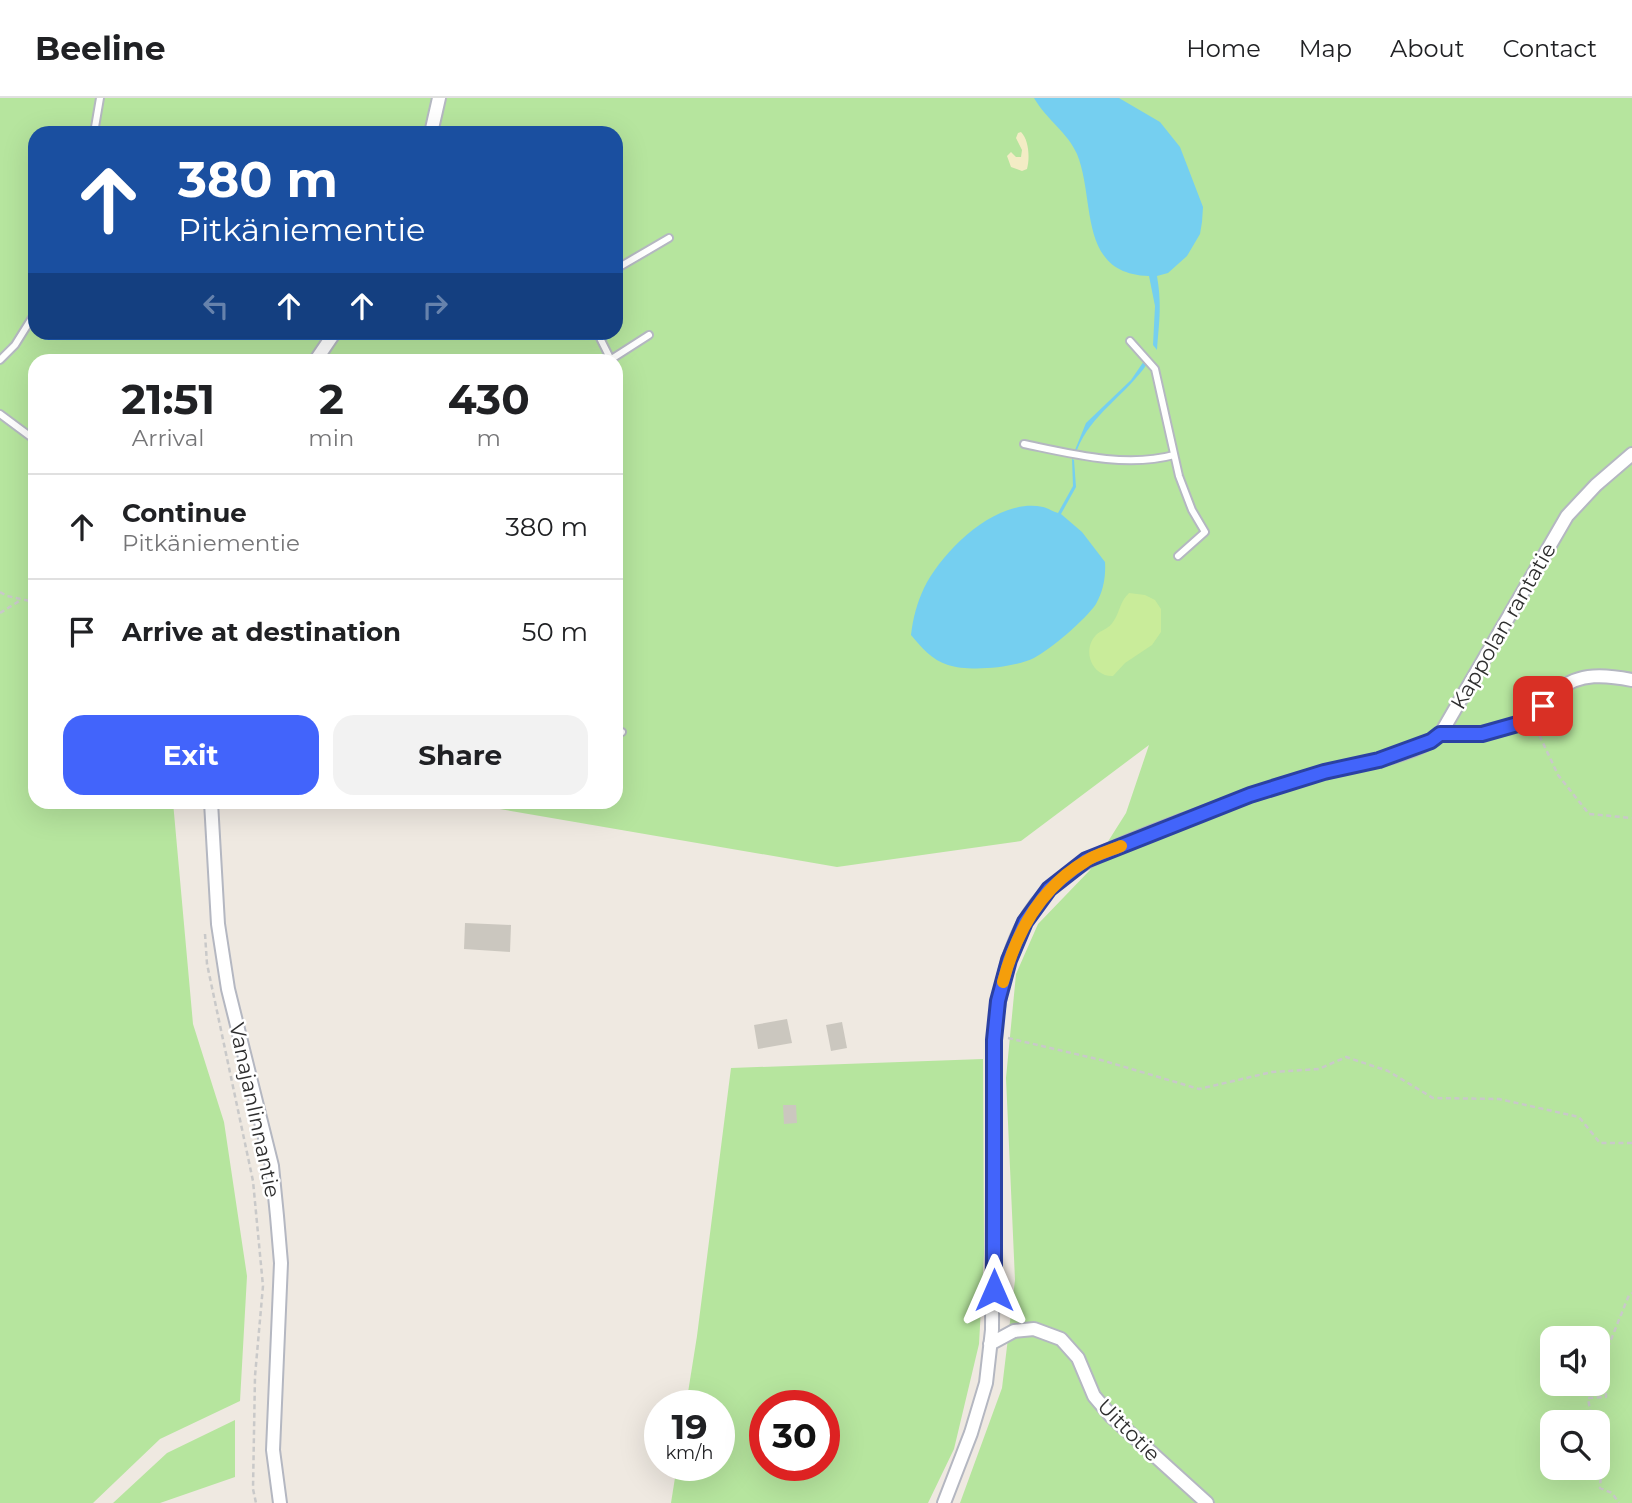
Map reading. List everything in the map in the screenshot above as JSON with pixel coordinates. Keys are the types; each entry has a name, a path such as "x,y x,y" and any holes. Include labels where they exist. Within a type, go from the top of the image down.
{"street":[{"path":"433,126 439,98"},
{"name":"Kappolan rantatie","path":"944,1503 971,1433 986,1383 994,1290 995,1035 998,1001 1009,960 1025,922 1049,889 1086,860 1250,795 1324,772 1379,760 1431,741 1440,734 1567,516 1596,485 1632,454"},
{"path":"1440,734 1482,734 1521,723 1560,688 1581,678 1611,676 1632,680"},
{"name":"Vanajanlinnantie","path":"211,809 218,924 228,989 272,1166 277,1216 281,1264 273,1450 280,1503"},
{"name":"Uittotie","path":"990,1345 1014,1331 1034,1329 1061,1339 1078,1358 1094,1396 1111,1416 1207,1503"}],"lane":[{"path":"95,126 100,98"},
{"path":"623,265 668,237"},
{"path":"0,360 15,345 28,324"},
{"path":"620,354 649,335"},
{"path":"1130,341 1155,369 1183,488 1205,532 1178,556"},
{"path":"0,414 28,435"},
{"path":"1024,444 1075,455 1150,461 1174,455"}],"path":[{"path":"0,592 28,600"},
{"path":"0,613 21,599"},
{"path":"1530,716 1558,775 1590,814 1632,818"},
{"path":"204,928 207,964 253,1181 262,1286 255,1376 253,1489 256,1503"},
{"path":"995,1035 1101,1060 1199,1089 1272,1072 1319,1069 1346,1057 1388,1071 1433,1098 1499,1099 1579,1118 1600,1143 1632,1143"},
{"path":"1590,1410 1588,1398 1606,1397 1604,1357 1629,1294 1632,1293"},
{"path":"1601,1480 1600,1488 1612,1493 1619,1503"}],"green space":[{"path":"0,98 1632,98 1632,1503 960,1503 1002,1388 1015,1280 1006,1078 1016,974 1038,924 1090,870 1126,813 1149,745 1021,841 837,867 500,809 623,809 623,354 28,354 28,809 174,809 193,1024 224,1122 247,1276 240,1401 160,1439 93,1503 0,1503"},
{"path":"1129,593 1145,595 1155,600 1161,609 1161,632 1152,645 1125,663 1113,676 1106,675 1091,662 1090,648 1096,635 1111,624"},
{"path":"983,1059 984,1254 979,1344 954,1449 928,1503 671,1503 674,1481 735,1481 735,1390 688,1390 731,1068"},
{"path":"235,1420 235,1477 160,1503 113,1503 167,1453"}],"sand":[{"path":"1021,132 1029,155 1027,169 1022,171 1011,167 1007,156 1011,152 1016,157 1021,157 1022,150 1016,138"}],"water":[{"path":"1034,98 1119,98 1160,122 1180,147 1203,207 1202,222 1200,234 1187,256 1168,273 1157,276 1160,305 1157,350 1153,345 1155,306 1149,276 1126,272 1110,263 1100,249 1093,232 1083,172 1077,154"},
{"path":"1144,361 1147,364 1139,375 1100,415 1075,450 1086,423 1131,380"},
{"path":"1072,459 1076,487 1061,514 1082,532 1105,562 1104,584 1096,604 1058,641 1034,658 1004,666 979,668 942,663 911,635 919,599 933,573 958,543 990,518 1025,506 1043,507 1058,513 1073,486"}],"building":[{"path":"465,923 511,925 510,952 464,949"},
{"path":"787,1019 792,1043 758,1049 754,1025"},
{"path":"842,1022 847,1048 831,1051 826,1025"},
{"path":"783,1105 796,1105 797,1123 784,1124"}],"slow traffic":[{"path":"1003,982 1025,922 1049,889 1086,860 1121,846"}],"route":[{"path":"994,1290 994,1040 998,1001 1009,960 1025,922 1049,889 1086,860 1250,795 1324,772 1379,760 1431,741 1440,734 1482,734 1521,723 1543,706"}]}
